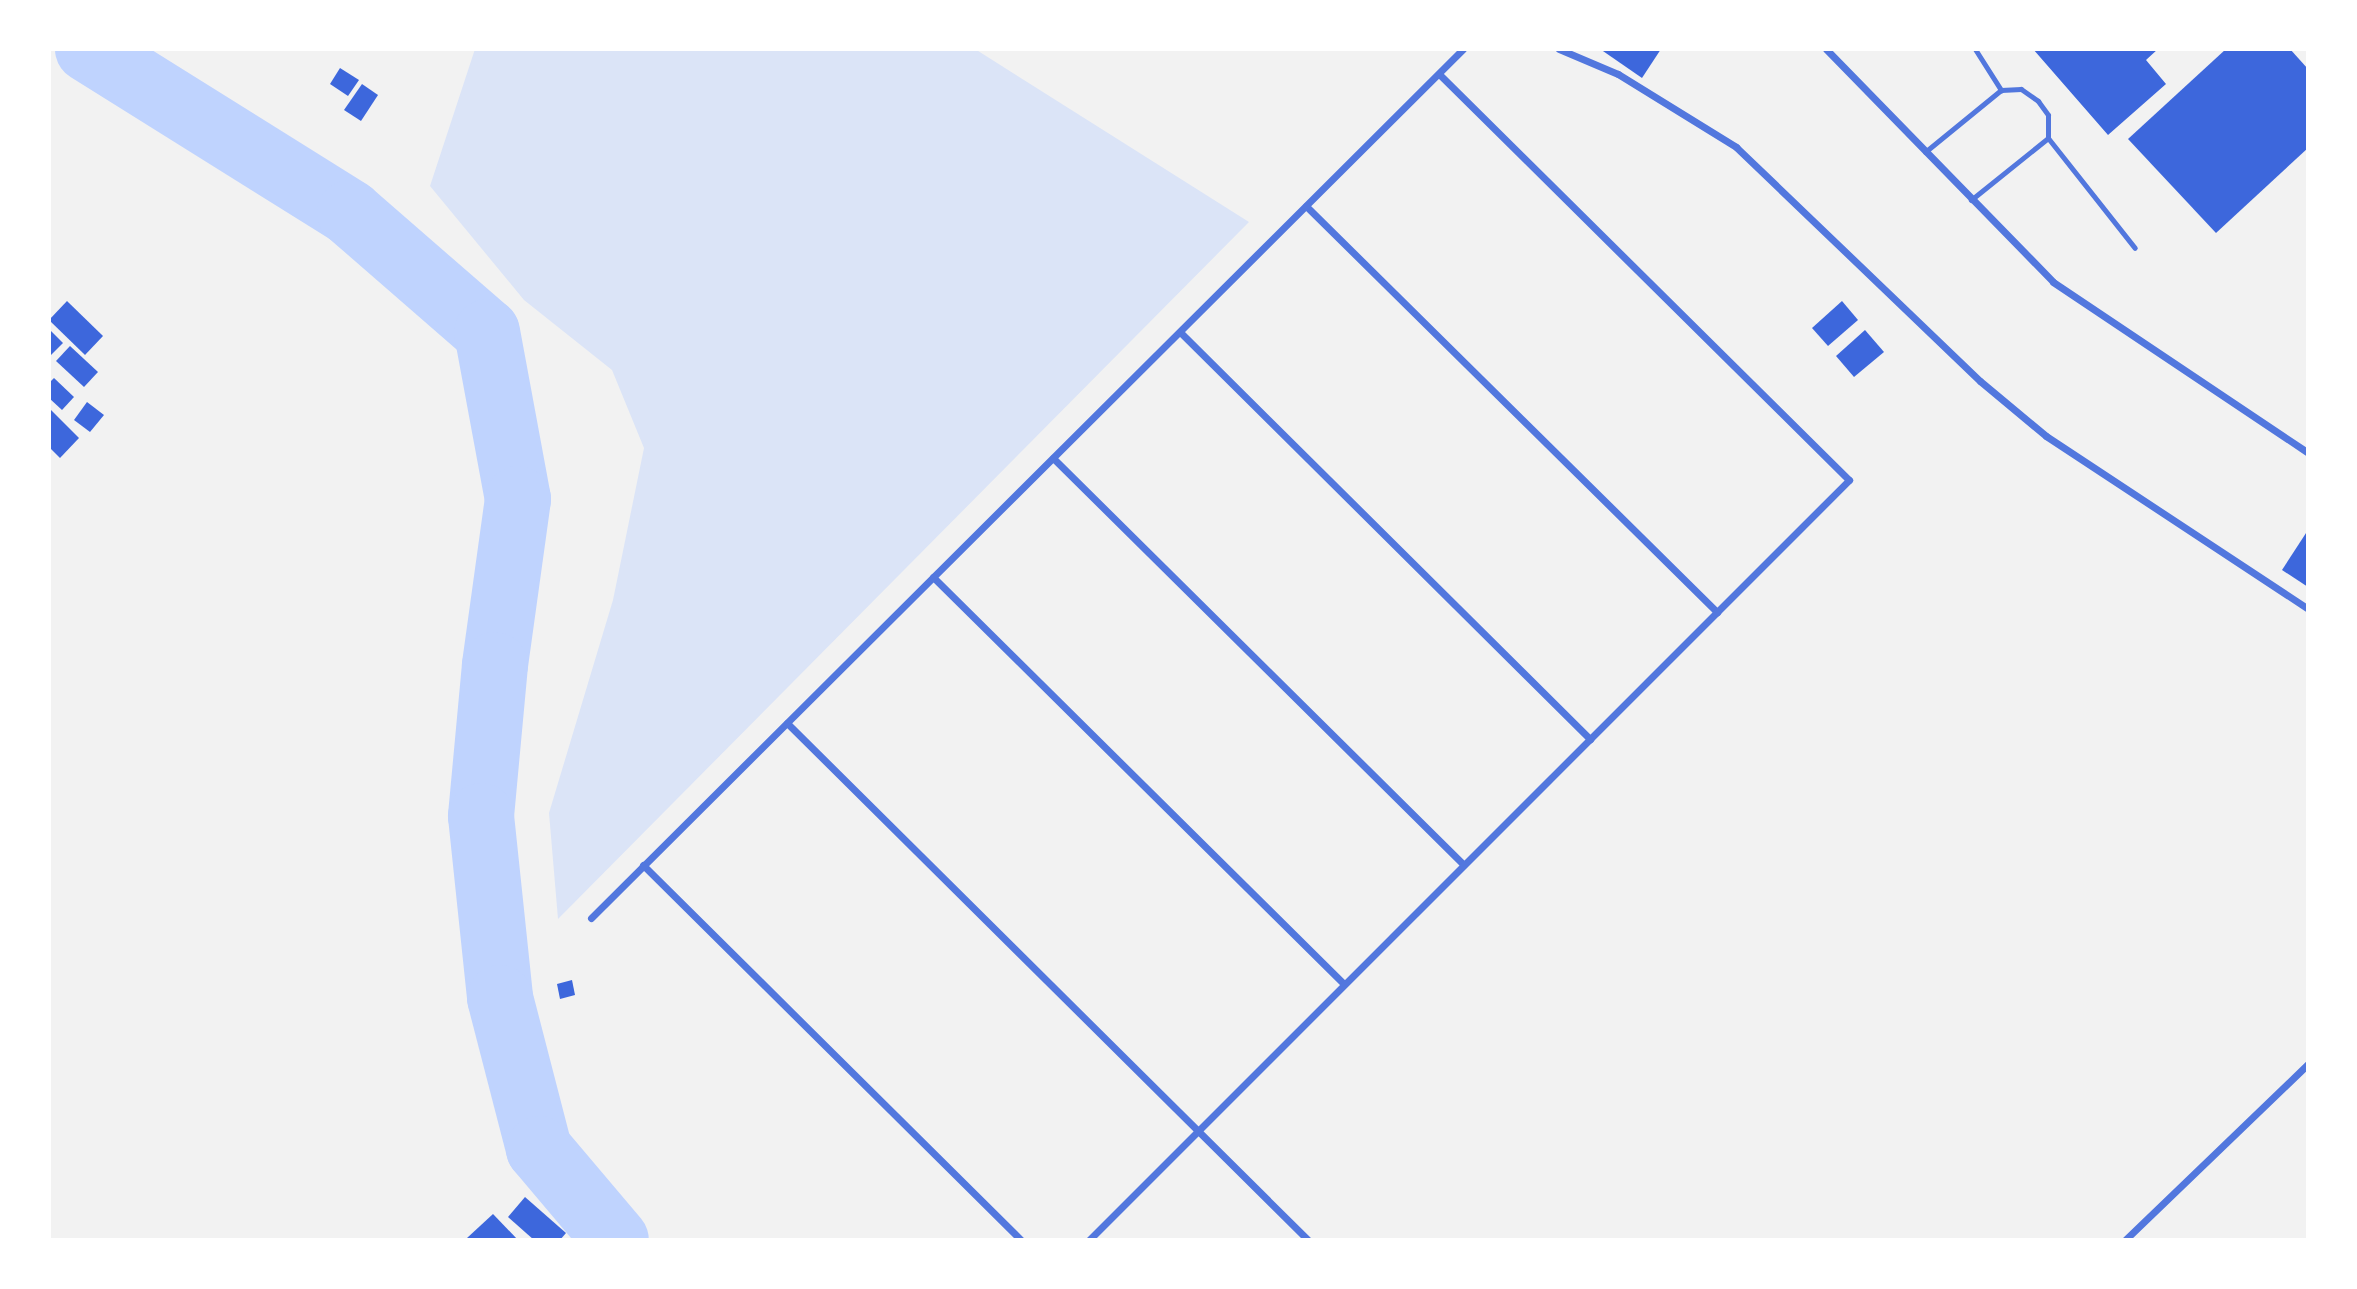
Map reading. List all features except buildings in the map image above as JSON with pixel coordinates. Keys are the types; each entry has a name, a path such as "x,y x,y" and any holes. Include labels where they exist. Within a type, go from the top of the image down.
{"street":[{"path":"591,918 1463,49"},
{"path":"1559,49 1618,74 1736,147 1980,381 2046,436 2308,608"},
{"path":"1826,49 2053,282 2308,453"},
{"path":"1089,1240 1849,480 1439,74"},
{"path":"1306,206 1717,612"},
{"path":"1180,332 1590,739"},
{"path":"1053,458 1464,865"},
{"path":"933,577 1344,984"},
{"path":"787,723 1308,1240"},
{"path":"643,865 1021,1240"},
{"path":"2125,1240 2308,1064"}],"lane":[{"path":"1975,49 2001,90"},
{"path":"1925,152 2001,90 2021,89 2038,101 2048,115 2048,138 2135,248"},
{"path":"1971,200 2048,138"}],"shaded area":[{"path":"475,49 975,49 1249,222 558,919 549,813 613,600 644,448 612,370 524,300 430,186"}],"waterway":[{"path":"88,49 350,213 487,332 518,499 495,665 481,816 500,998 539,1149 616,1240"}]}
